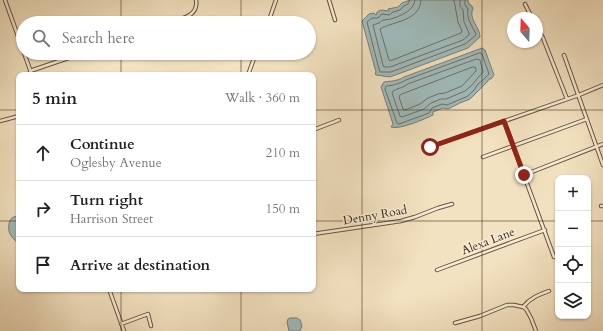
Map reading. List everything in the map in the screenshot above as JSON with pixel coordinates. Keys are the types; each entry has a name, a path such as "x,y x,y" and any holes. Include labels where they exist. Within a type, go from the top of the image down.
{"street":[{"path":"5,0 16,30"},
{"path":"188,16 193,13 196,7 196,0"},
{"path":"271,16 276,0"},
{"path":"329,0 335,20"},
{"path":"525,4 529,12"},
{"path":"543,38 567,99"},
{"path":"564,55 603,165"},
{"path":"27,60 30,71 62,60"},
{"path":"249,72 253,60"},
{"path":"430,147 603,85"},
{"path":"0,121 16,117"},
{"path":"483,157 587,119"},
{"path":"316,129 339,120"},
{"path":"504,121 554,257"},
{"path":"524,175 603,144"},
{"name":"Denny Road","path":"316,234 401,221 452,204"},
{"name":"Alexa Lane","path":"437,270 544,230"},
{"path":"523,307 535,296 549,291"},
{"path":"110,292 124,331"},
{"path":"454,324 480,316 507,305 514,305 526,309 530,314 536,331"},
{"path":"121,324 148,314 151,326"}],"water":[{"path":"410,0 468,0 469,4 473,8 472,16 480,37 468,48 390,77 376,75 362,21 369,14 374,13 376,15 377,12 381,10 389,11 388,9 398,7 402,3"},
{"path":"482,48 485,50 494,75 470,99 448,109 443,108 433,112 433,115 412,124 395,128 391,127 393,124 381,87 384,82 394,81"},
{"path":"16,216 16,241 9,232 9,223 13,217"},
{"path":"290,318 297,318 300,320 302,326 300,331 289,331 287,322"}],"route":[{"path":"430,147 504,121 524,175"}]}
